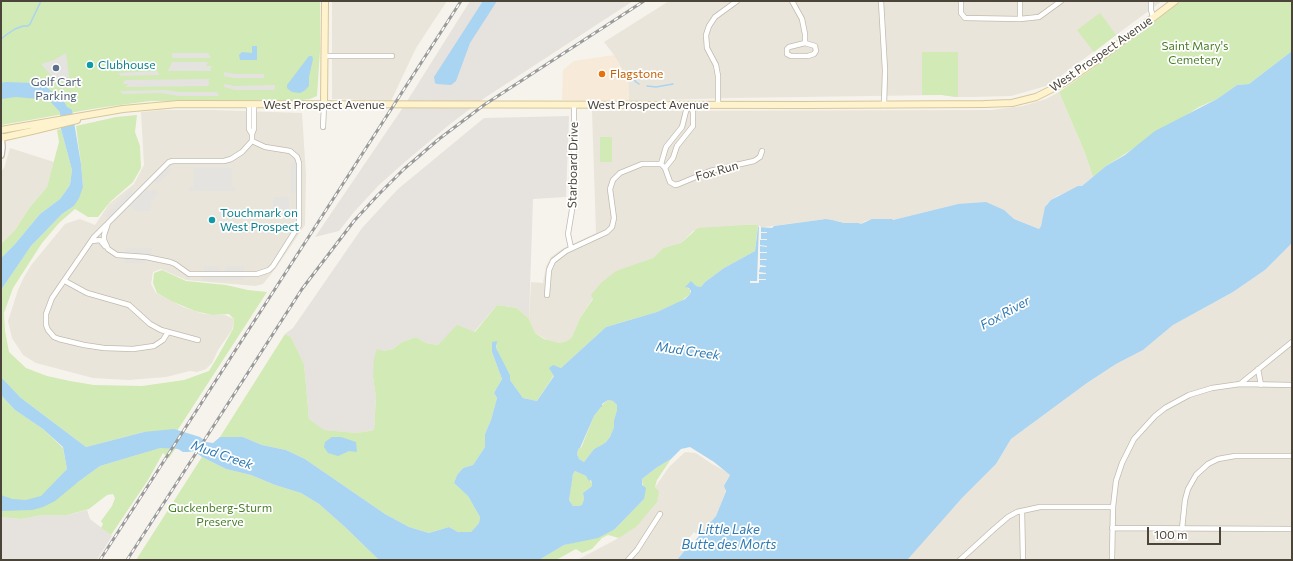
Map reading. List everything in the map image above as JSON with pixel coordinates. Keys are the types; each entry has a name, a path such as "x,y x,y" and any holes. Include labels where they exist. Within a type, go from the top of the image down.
{"main road":[{"path":"324,105 325,1"},
{"name":"West Prospect Avenue","path":"1,130 59,122 123,109 158,105 1005,104 1036,97 1064,83 1096,61 1175,1"},
{"name":"West Prospect Avenue","path":"1,137 32,132 59,122"}],"street":[{"path":"718,105 718,76 716,65 707,48 706,35 709,26 715,17 737,1"},
{"path":"792,1 802,19 805,44"},
{"path":"881,1 885,70 884,105"},
{"path":"960,1 962,16 966,18 1038,17 1061,1"},
{"path":"1020,1 1020,18"},
{"path":"1151,1 1153,17"},
{"path":"805,44 815,46 816,51 814,54 808,56 791,56 787,54 786,51 789,47 805,44"},
{"path":"324,56 392,56"},
{"path":"168,332 163,340 154,346 133,349 104,348 84,345 54,337 46,325 46,314 52,298 92,240 169,162 224,161 231,160 242,152 252,141 254,129 252,105"},
{"path":"323,127 324,105"},
{"name":"Starboard Drive","path":"571,248 568,234 574,198 574,105"},
{"path":"547,295 549,270 553,261 571,248 607,232 612,227 614,218 610,189 616,176 642,164 661,164 666,147 682,127 686,111 690,105"},
{"path":"665,168 673,158 677,146 693,126 693,112 690,105"},
{"path":"1,137 1,155"},
{"path":"92,240 100,240 117,256 146,257 170,262 189,274 258,274 269,270 299,225 299,163 297,156 290,151 265,148 252,141"},
{"name":"Fox Run","path":"661,164 665,168 670,182 675,185 710,171 754,161 760,157 762,151"},
{"path":"108,223 104,235 104,240 108,249"},
{"path":"65,281 87,293 129,305 150,324 161,330 198,340"},
{"path":"1240,384 1292,342"},
{"path":"1258,369 1261,385"},
{"path":"1112,560 1113,507 1116,481 1124,458 1139,433 1155,416 1165,408 1189,395 1212,388 1240,384 1292,385"},
{"path":"1182,528 1185,500 1188,490 1196,475 1208,464 1218,459 1235,456 1292,456"},
{"path":"960,560 1008,517 1022,511 1040,507 1113,507"},
{"path":"1022,511 1023,560"},
{"path":"628,560 637,550 660,514"},
{"path":"1112,528 1292,529"}],"shaded area":[{"path":"332,1 447,1 416,48 391,101 332,99"},
{"path":"470,1 633,1 483,99 449,125 379,185 339,231 315,237 404,106"},
{"path":"669,1 1162,1 1054,81 1046,86 1011,96 954,97 942,95 629,101 628,80 614,55 604,42"},
{"name":"Golf Cart Parking","path":"66,53 69,77 54,79 41,64 54,60"},
{"path":"208,53 211,58 173,58 171,54"},
{"path":"614,55 628,80 629,101 562,100 563,70 574,61"},
{"path":"172,62 208,62 206,66 212,66 210,71 168,71"},
{"path":"158,71 159,75 121,76 118,73"},
{"path":"224,72 234,74 264,74 264,78 234,78 224,76"},
{"path":"210,79 208,86 126,87 128,84 123,84 125,80"},
{"path":"224,84 235,86 275,85 275,90 235,90 224,87"},
{"path":"165,90 179,92 217,92 219,96 178,96 162,93 123,94 120,91"},
{"path":"1059,92 1085,153 1093,177 1082,186 1057,196 1047,204 1039,229 1014,219 1007,213 958,204 893,220 876,219 865,221 861,224 844,223 826,219 765,227 758,227 758,225 693,231 681,243 663,248 653,258 642,262 593,298 580,318 572,337 567,341 559,343 551,342 535,333 529,319 531,282 543,283 546,266 551,257 562,249 596,233 592,111 991,110 1023,106 1046,99"},
{"path":"162,110 302,113 306,175 305,225 276,268 263,284 255,286 186,280 161,269 153,272 151,284 156,293 183,307 204,314 225,315 234,319 232,330 218,350 212,363 206,369 166,377 129,380 93,378 36,363 23,355 12,338 8,321 24,277 32,264 65,224 80,219 95,225 109,204 134,184 144,165 141,112"},
{"path":"569,116 566,197 533,199 529,319 517,308 497,305 474,332 447,336 438,345 426,343 416,337 402,342 393,349 383,351 373,377 376,397 374,430 357,433 323,430 309,419 304,364 291,337 285,334 293,328 362,228 398,189 484,118"},
{"path":"10,148 54,162 47,187 30,207 15,230 1,244 1,172 4,168"},
{"path":"165,162 172,169 158,184 150,177"},
{"path":"302,162 302,193 291,193 291,163"},
{"path":"194,168 232,168 232,187 235,187 235,191 189,191 189,187 193,187"},
{"path":"143,184 150,191 155,189 159,194 151,202 151,211 133,211 133,207 129,207 112,223 105,216 130,190 134,193"},
{"path":"273,197 289,197 289,211 273,211"},
{"path":"1292,243 1292,560 897,560 919,544 996,464 1011,439 1087,383 1116,364 1143,350 1173,325 1233,292 1265,270"},
{"path":"125,248 152,248 152,254 146,260 146,263 125,263"},
{"path":"204,266 219,266 220,270 224,271 225,266 244,266 244,280 203,281"},
{"path":"685,452 696,453 730,475 727,480 725,494 716,516 699,536 694,532 682,546 686,549 677,560 577,560 636,527 659,491 655,487 669,467"},
{"path":"87,510 90,519 112,536 97,560 1,560 1,517 21,519 42,515 67,515"}],"green space":[{"path":"1,1 320,1 320,51 317,96 302,100 150,101 98,108 1,125"},
{"name":"Saint Mary's Cemetery","path":"1181,1 1292,1 1292,51 1249,84 1237,85 1217,99 1199,107 1106,166 1093,177 1085,153 1059,92 1092,69"},
{"path":"1100,13 1116,35 1094,52 1077,30"},
{"path":"922,52 958,52 958,97 922,95"},
{"path":"137,115 135,132 140,146 141,168 133,182 110,202 98,217 88,217 75,209 59,223 42,243 13,288 4,313 5,331 9,352 26,368 47,376 94,385 142,386 184,380 209,371 233,329 234,319 229,314 212,315 195,311 171,301 157,293 153,283 154,273 162,270 186,281 226,285 248,290 267,292 166,448 175,449 169,458 163,453 148,480 111,535 101,528 103,524 101,521 112,506 115,498 113,494 107,495 89,509 67,515 42,515 21,519 1,517 1,395 15,410 43,429 63,448 67,469 42,496 78,482 100,466 146,452 144,432 86,447 21,398 1,377 1,290 31,246 62,214 74,206 83,187 76,126 116,117"},
{"path":"61,129 72,170 70,185 60,199 40,214 1,258 1,244 15,230 30,207 47,187 59,142 57,130"},
{"path":"600,137 612,137 612,162 600,162"},
{"path":"758,225 755,251 724,268 705,282 701,287 686,286 690,289 690,294 680,302 657,312 606,327 561,368 553,366 550,368 554,375 537,401 523,398 510,380 510,375 496,348 497,345 492,342 492,352 502,379 494,393 497,398 491,420 485,434 485,447 473,465 463,468 457,475 454,483 468,496 480,517 479,523 471,532 458,532 449,527 429,533 409,527 385,514 305,459 286,450 262,445 243,437 220,437 285,334 291,337 304,364 309,419 324,430 357,433 374,430 376,397 373,377 374,358 377,349 383,351 393,349 402,342 416,337 426,343 438,345 457,325 475,332 497,305 517,308 529,319 535,333 544,339 559,343 567,341 572,337 580,318 593,299 591,295 601,283 616,271 653,258 663,248 681,243 698,228"},
{"path":"608,400 613,401 617,405 614,427 606,442 602,446 594,449 584,462 579,459 577,454 579,447 581,448 594,416 602,405"},
{"name":"Guckenberg-Sturm Preserve","path":"202,457 226,469 251,475 275,485 301,493 319,504 379,560 136,560"},
{"path":"671,459 657,480 655,487 659,491 657,502 636,527 619,538 608,535 602,538 592,549 582,553 576,549 556,560 539,560 564,545 615,529 644,499 642,479"},
{"path":"575,471 586,476 592,483 592,486 583,493 584,499 582,505 578,506 573,506 569,500 573,474"}],"water":[{"path":"483,1 497,1 470,43 456,81 451,85 435,83 434,77"},
{"path":"252,46 257,46 257,60 240,60 239,55 242,52 252,53"},
{"path":"1292,51 1292,243 1265,270 1233,292 1173,325 1143,350 1116,364 1087,383 1011,439 996,464 962,498 908,559 677,560 716,516 726,491 724,486 730,475 714,462 690,447 681,449 671,459 642,479 642,485 646,488 644,499 615,529 598,538 564,545 539,560 379,560 319,504 301,493 275,485 251,475 226,469 202,457 194,451 183,452 178,449 160,448 100,466 55,501 43,507 32,510 1,511 1,495 12,499 26,500 41,496 67,469 63,447 43,429 15,410 1,395 1,377 21,398 86,447 144,432 174,429 200,437 206,442 213,443 220,437 243,437 262,445 286,450 305,459 385,514 409,527 429,533 449,527 458,532 471,532 479,523 480,517 468,496 454,483 457,475 463,468 473,465 485,447 485,434 491,420 497,398 494,393 502,379 492,352 492,342 497,341 496,348 510,375 510,380 523,398 537,401 554,376 549,368 553,365 561,368 606,327 657,312 685,299 691,291 689,288 685,287 691,281 696,286 701,287 705,282 724,268 755,251 758,227 772,228 774,226 826,219 844,223 861,224 872,219 893,220 958,204 986,202 1004,210 1014,219 1039,229 1045,207 1051,200 1078,186 1082,186 1106,166 1125,155 1155,131 1217,99 1237,85 1249,84","holes":["608,400 613,401 617,405 614,427 606,442 594,449 584,462 579,459 577,454 578,450 594,416 602,407 602,404","575,471 586,476 592,483 592,486 583,493 584,499 582,505 578,506 573,506 569,500 573,474"]},
{"path":"309,56 312,56 313,59 309,77 309,86 300,93 292,92 287,88 287,85"},
{"path":"1,83 34,83 45,86 63,100 67,107 72,110 81,164 83,187 74,206 62,214 31,246 1,290 1,258 40,214 60,199 70,185 72,170 61,129 60,112 49,100 47,102 39,99 16,97 1,99"},
{"path":"332,437 341,437 356,442 357,452 349,451 338,456 328,453 324,447 325,442"}],"pier":[{"path":"759,225 761,227 761,232 767,232 761,233 761,239 767,240 760,240 760,245 767,246 760,246 760,252 767,253 760,253 760,259 767,259 760,260 760,265 766,267 760,267 759,272 766,274 759,274 759,279 766,280 759,280 759,283 750,283 750,281 757,281"}],"waterway":[{"path":"1,39 15,29 28,26 41,1"},
{"path":"629,72 639,84"},
{"path":"647,86 656,87 673,84"}],"railway":[{"path":"100,560 461,1"},
{"path":"127,560 302,289 354,221 378,195 404,169 439,139 484,105 644,1"}],"place":[{"name":"Clubhouse","path":"90,65"},
{"name":"Golf Cart Parking","path":"56,68"},
{"name":"Flagstone","path":"602,74"},
{"name":"Touchmark on West Prospect","path":"212,220"}],"water label":[{"name":"Fox River","path":"1005,313"},
{"name":"Mud Creek","path":"688,351"},
{"name":"Mud Creek","path":"222,455"},
{"name":"Little Lake Butte des Morts","path":"729,538"}]}
